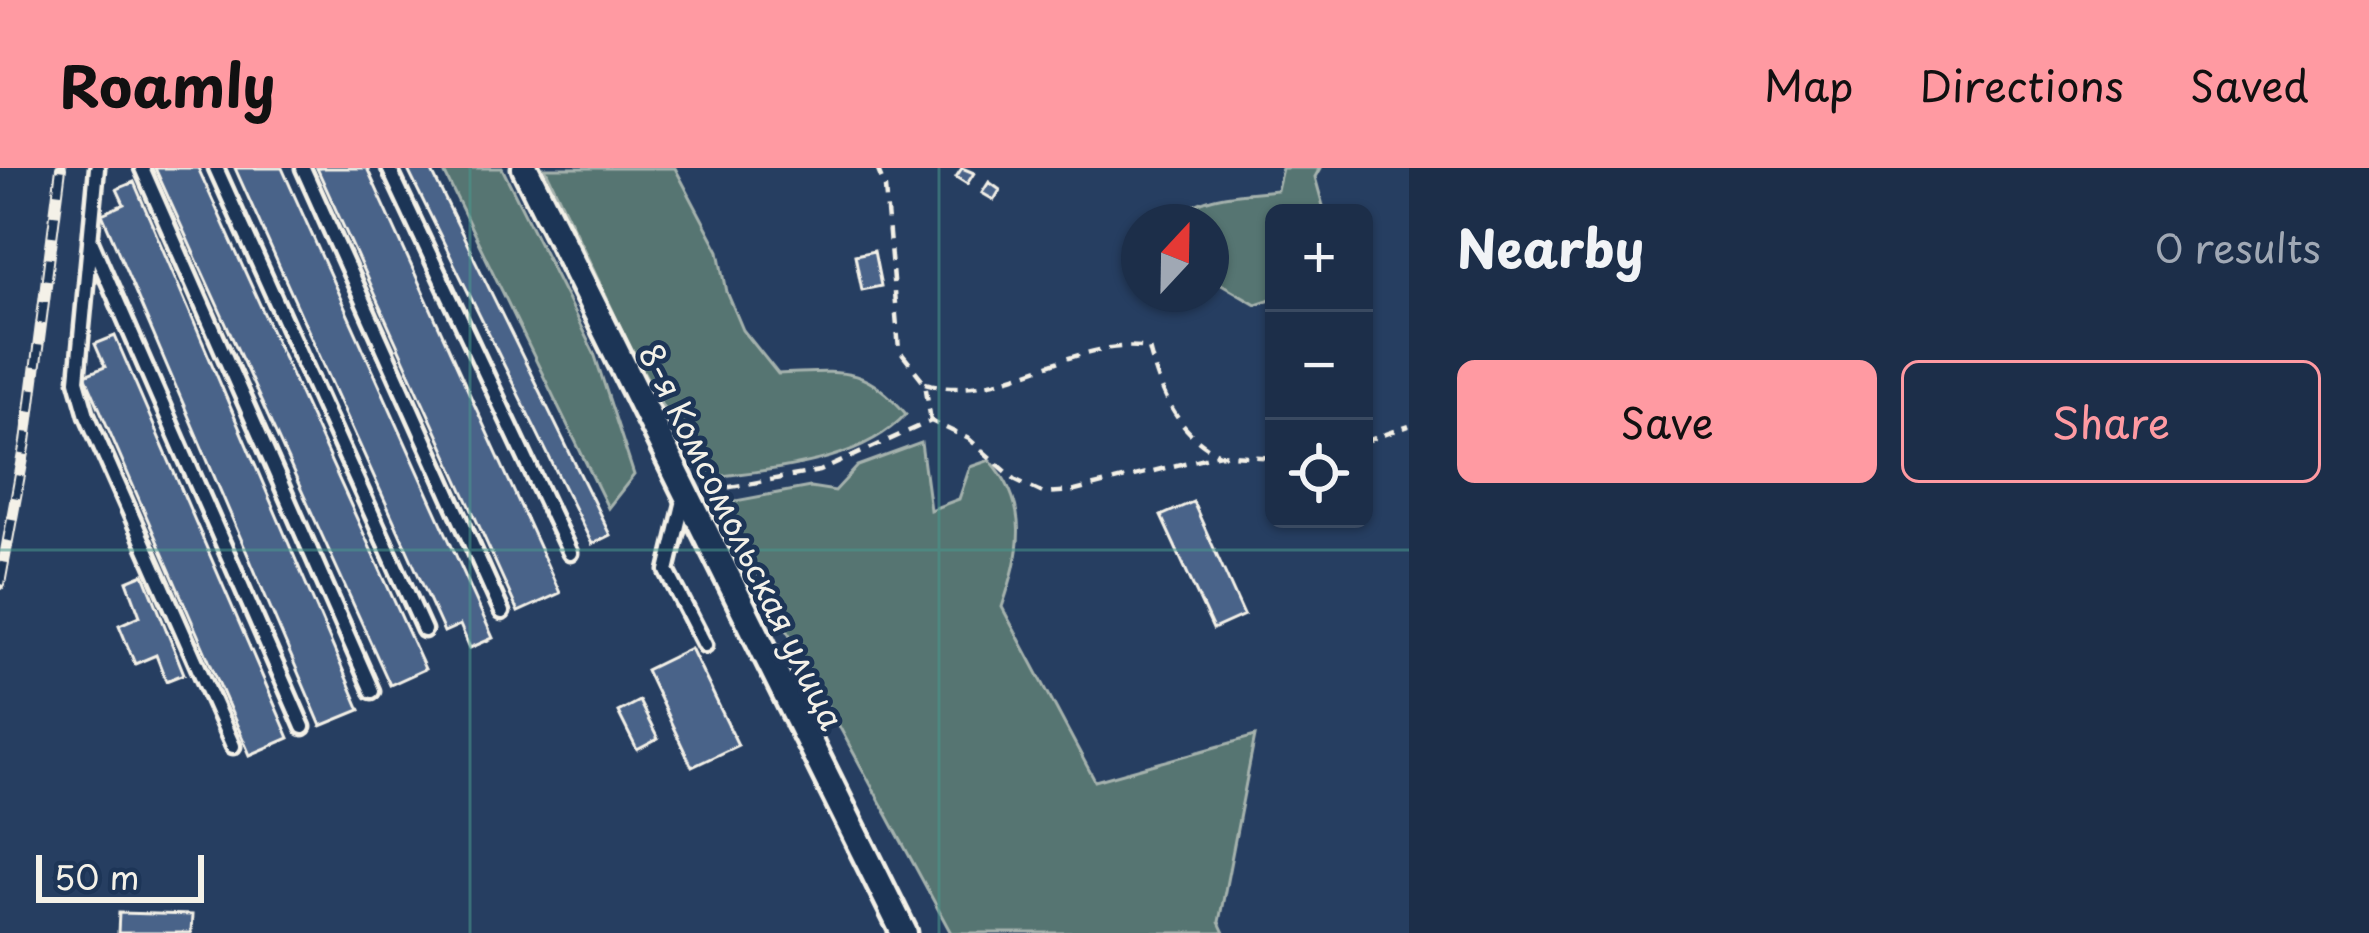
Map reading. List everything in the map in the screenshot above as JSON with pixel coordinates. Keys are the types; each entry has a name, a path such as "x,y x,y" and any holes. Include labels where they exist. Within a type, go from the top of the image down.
{"street":[{"name":"8-я Комсомольская улица","path":"524,168 904,933"}],"lane":[{"path":"97,168 77,380 232,746"},
{"path":"142,168 372,691"},
{"path":"216,168 424,630"},
{"path":"303,168 502,612"},
{"path":"389,168 569,553"},
{"path":"89,238 303,728"},
{"path":"686,495 667,571 705,645"}],"path":[{"path":"877,168 885,188 899,350 925,383 931,421"},
{"path":"925,383 946,389 1030,374 1115,343 1148,349 1160,392 1193,435 1220,454"},
{"path":"686,495 820,471 931,421 969,439 1016,480 1043,493 1075,491 1220,454 1265,457"},
{"path":"1373,439 1409,426"}],"green space":[{"path":"442,168 502,168 594,353 634,475 608,508"},
{"path":"545,168 675,168 719,251 727,292 743,330 778,374 834,372 862,378 906,414 863,445 838,455 703,479 631,349"},
{"path":"1282,168 1320,168 1315,177 1322,204 1265,204 1265,301 1256,304 1229,288 1229,204 1198,204 1277,190"},
{"path":"921,443 930,510 959,499 970,467 990,460 1003,477 1017,512 1018,530 1014,567 1002,607 1095,781 1255,736 1219,922 1224,933 951,933 719,504 810,487 835,491 858,466"}],"building":[{"path":"155,168 198,168 425,669 390,685"},
{"path":"235,168 282,168 493,638 470,648 460,625 444,632"},
{"path":"317,168 367,168 560,593 518,612"},
{"path":"407,168 430,168 610,535 592,544"},
{"path":"962,168 974,173 967,184 956,177"},
{"path":"134,182 360,710 321,726 102,214 124,204 117,189"},
{"path":"989,182 1000,190 994,200 982,193"},
{"path":"874,251 881,286 862,290 855,255"},
{"path":"115,336 289,738 250,755 85,375 105,367 95,344"},
{"path":"1193,502 1244,615 1213,629 1161,516"},
{"path":"144,574 184,674 166,681 156,655 135,664 119,625 140,616 127,581"},
{"path":"691,648 738,745 692,767 646,670"},
{"path":"639,701 658,739 637,750 618,712"},
{"path":"119,913 192,915 191,933 118,933"}],"railway":[{"path":"0,584 26,442 61,168"}]}
